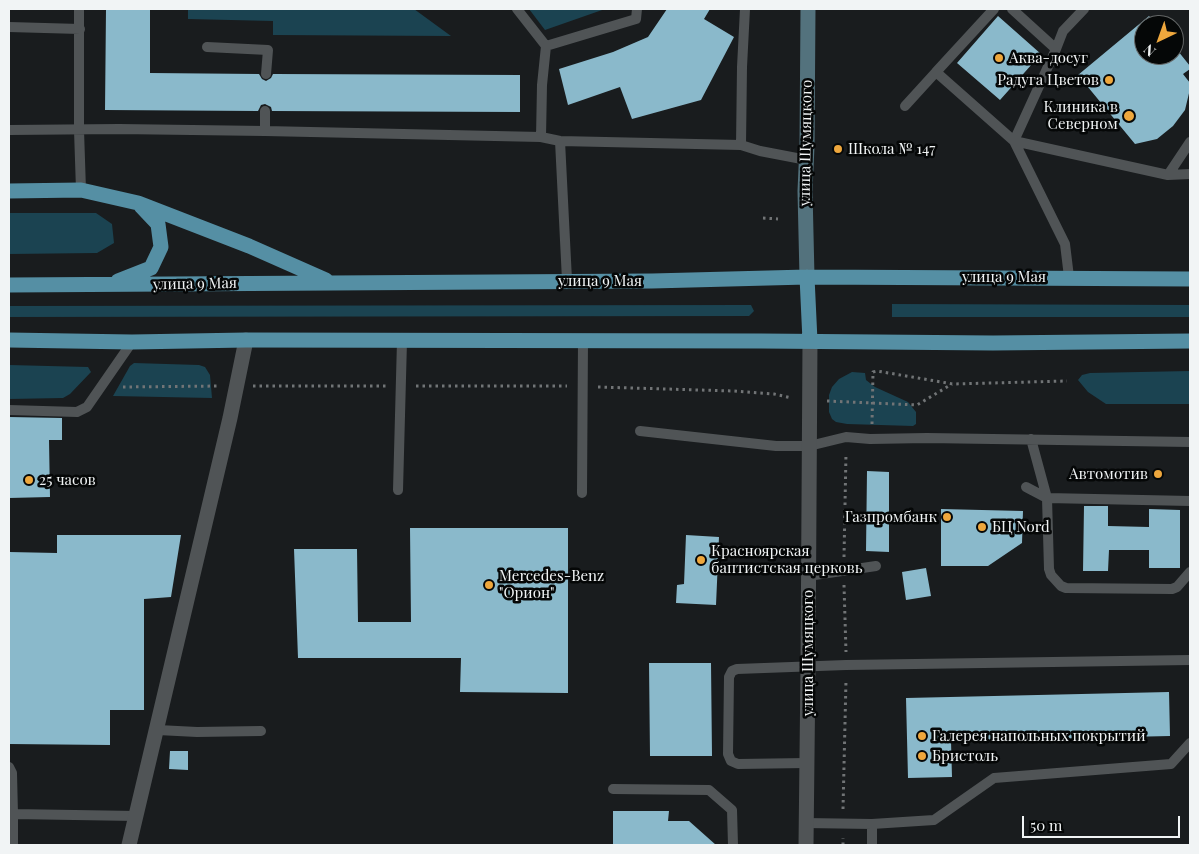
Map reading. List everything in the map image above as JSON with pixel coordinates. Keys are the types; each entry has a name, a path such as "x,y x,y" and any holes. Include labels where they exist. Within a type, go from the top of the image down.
{"main road":[{"path":"9,191 81,190 138,202 249,246 332,282"},
{"path":"108,285 151,268 161,246 158,224 138,202"},
{"path":"807,277 810,341"},
{"name":"улица 9 Мая","path":"9,285 700,280 807,277 1190,279"},
{"path":"9,340 132,342 246,340 993,343 1190,340"}],"street":[{"name":"улица Шумяцкого","path":"807,277 804,191 807,160 808,9"},
{"path":"129,845 158,730 230,418 246,340"},
{"name":"улица Шумяцкого","path":"806,845 810,341"}],"lane":[{"path":"79,9 81,190"},
{"path":"517,9 546,46 542,85 541,137"},
{"path":"546,46 636,19 637,9"},
{"path":"741,145 745,9"},
{"path":"906,106 994,9"},
{"path":"1012,9 1056,49"},
{"path":"1014,141 1056,49 1062,31 1084,9"},
{"path":"9,27 80,29"},
{"path":"207,47 268,50 266,74"},
{"path":"936,72 1014,141 1065,244 1069,277"},
{"path":"265,131 266,111"},
{"path":"9,130 265,131 541,137 560,141 741,145 807,160"},
{"path":"560,141 567,280"},
{"path":"1014,141 1168,175 1190,174"},
{"path":"1168,175 1190,142"},
{"path":"398,490 402,341"},
{"path":"582,341 582,492"},
{"path":"9,410 77,412 87,407 132,342"},
{"path":"640,431 776,446 809,446 846,437 870,439 927,438 1190,442"},
{"path":"1031,439 1047,498 1049,569 1051,575 1061,586 1066,588 1172,589 1177,587 1190,572"},
{"path":"1026,487 1047,498 1190,502"},
{"path":"808,576 876,566"},
{"path":"806,763 738,764 731,761 728,754 730,677 732,671 737,669 808,668 846,665 1190,660"},
{"path":"158,730 197,732 261,731"},
{"path":"805,823 843,822 872,824 934,820 994,778 1171,764 1190,743"},
{"path":"9,767 12,773 13,845"},
{"path":"614,789 709,790 732,810 733,845"},
{"path":"13,814 136,816"},
{"path":"872,824 872,845"}],"path":[{"path":"763,218 778,219"},
{"path":"870,439 873,372 877,371 953,384 1067,381"},
{"path":"824,400 917,405 953,384"},
{"path":"124,387 581,386 733,391 774,394 792,398"},
{"path":"843,845 846,665 844,571 846,437"}],"shaded area":[{"path":"188,9 414,9 451,36 273,35 273,21 188,19"},
{"path":"529,9 605,9 545,30"},
{"path":"9,213 96,213 112,224 114,243 97,253 9,254"},
{"path":"892,304 1190,305 1190,317 892,317"},
{"path":"751,305 754,311 749,316 9,317 9,306"},
{"path":"134,363 199,365 205,367 210,375 212,398 113,396 130,366"},
{"path":"9,365 88,367 91,372 70,394 63,398 9,399"},
{"path":"1190,371 1190,404 1106,404 1088,392 1078,380 1082,375 1090,373"},
{"path":"852,372 865,373 866,380 875,387 908,402 916,412 916,424 913,426 847,424 836,422 832,419 829,412 829,395 832,387 839,379"}],"building":[{"path":"106,9 150,9 150,73 259,74 266,81 273,74 520,75 520,112 272,111 271,107 265,104 261,105 258,111 105,110"},
{"path":"667,9 710,9 704,19 734,37 701,100 632,119 620,87 568,105 559,69 613,52 648,37"},
{"name":"Аква-досуг","path":"998,16 1041,54 1000,100 957,63"},
{"path":"1134,28 1134,65 1184,65 1184,58 1190,66 1190,69 1183,74 1190,83 1190,89 1185,110 1173,126 1157,139 1135,144 1078,75"},
{"path":"9,417 62,418 62,440 49,440 50,497 9,498"},
{"path":"867,471 889,472 889,552 866,551"},
{"path":"1084,506 1108,506 1108,526 1149,527 1149,509 1180,510 1180,568 1149,568 1149,550 1109,550 1108,571 1083,571"},
{"name":"БЦ Nord","path":"941,509 1023,511 1022,543 988,566 941,566"},
{"name":"Mercedes-Benz \"Орион\"","path":"410,528 568,528 568,693 460,692 461,658 298,658 294,549 357,549 358,622 411,622"},
{"path":"57,535 181,535 171,597 144,599 144,710 110,710 110,745 9,744 9,552 57,553"},
{"name":"Красноярская баптистская церковь","path":"686,535 719,537 716,605 676,603 677,585 684,584"},
{"path":"926,568 931,596 906,600 902,572"},
{"path":"649,663 711,663 712,756 650,756"},
{"path":"1169,692 1170,736 951,741 952,777 908,778 906,698"},
{"path":"170,751 188,751 188,770 169,769"},
{"path":"613,811 669,811 668,821 689,821 716,845 613,845"}],"place":[{"name":"Аква-досуг","path":"999,58"},
{"name":"Радуга Цветов","path":"1109,80"},
{"name":"Клиника в Северном","path":"1129,116"},
{"name":"Школа № 147","path":"838,149"},
{"name":"Автомотив","path":"1158,474"},
{"name":"25 часов","path":"29,480"},
{"name":"Газпромбанк","path":"947,517"},
{"name":"БЦ Nord","path":"982,527"},
{"name":"Красноярская баптистская церковь","path":"701,560"},
{"name":"Mercedes-Benz \"Орион\"","path":"489,585"},
{"name":"Галерея напольных покрытий","path":"922,736"},
{"name":"Бристоль","path":"922,756"}]}
